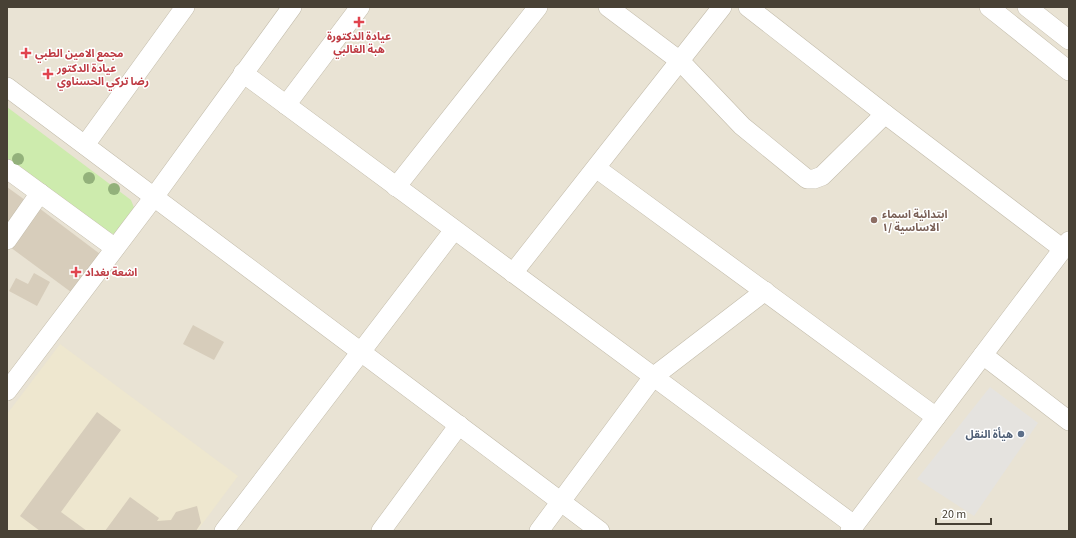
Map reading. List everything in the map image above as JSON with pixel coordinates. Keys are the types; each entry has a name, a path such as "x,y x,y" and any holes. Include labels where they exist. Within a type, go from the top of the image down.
{"street":[{"path":"85,145 185,7"},
{"path":"7,391 154,197 292,7"},
{"path":"396,187 538,7"},
{"path":"608,7 680,61 742,126 807,179 814,179 822,176 885,114"},
{"path":"513,273 722,7"},
{"path":"243,74 653,377 852,528 1066,245 885,114 748,7"},
{"path":"988,7 1069,71"},
{"path":"1027,7 1069,40"},
{"path":"286,105 350,10"},
{"path":"7,87 600,531"},
{"path":"596,168 936,417"},
{"path":"7,169 115,248"},
{"path":"7,240 40,193"},
{"path":"224,531 454,230"},
{"path":"539,531 653,377 765,291"},
{"path":"983,355 1069,421"},
{"path":"381,531 459,425"}],"shaded area":[{"path":"7,7 1069,7 1069,531 7,531"},
{"path":"60,344 238,476 197,531 7,530 7,414"},
{"path":"990,387 1038,423 974,516 917,479"}],"green space":[{"path":"7,107 131,200 135,210 114,234 105,232 7,159"}],"building":[{"path":"7,187 25,200 7,225"},
{"path":"39,208 104,257 75,295 10,247"},
{"path":"34,273 50,282 37,306 9,291 16,278 28,284"},
{"path":"193,325 224,342 214,360 183,344"},
{"path":"97,412 121,430 61,512 87,531 40,531 20,516"},
{"path":"130,497 159,518 157,521 171,520 176,512 197,506 201,523 196,531 105,531"}],"place":[{"name":"عيادة الدكتورة هبة الغالبي","path":"359,22"},
{"name":"مجمع اﻻمين الطبي","path":"26,53"},
{"name":"عيادة الدكتور رضا تركي الحسناوي","path":"48,74"},
{"name":"ابتدائية اسماء الاساسية /١","path":"874,220"},
{"name":"اشعة بغداد","path":"76,272"},
{"name":"هيأة النقل","path":"1021,434"}]}
